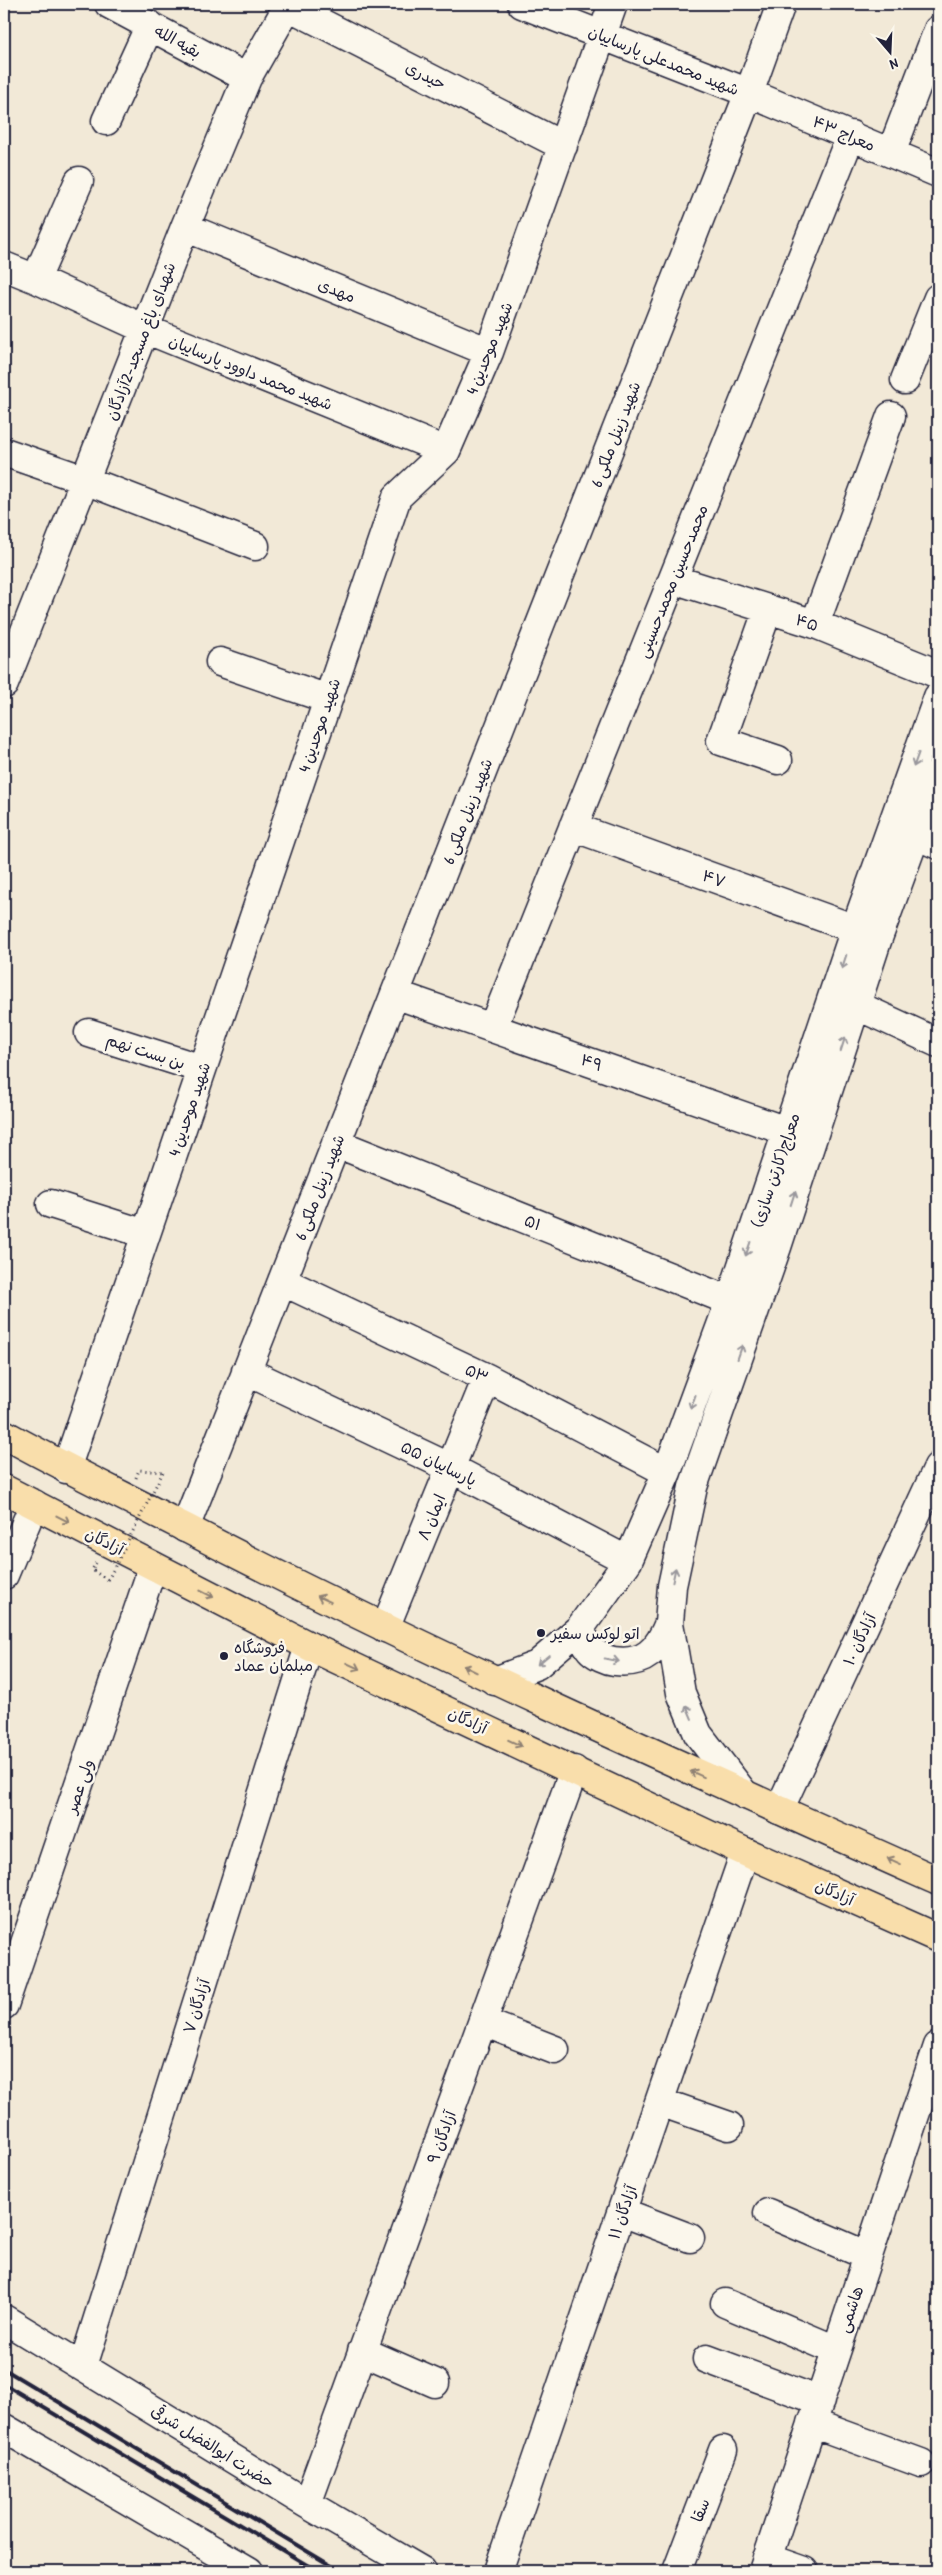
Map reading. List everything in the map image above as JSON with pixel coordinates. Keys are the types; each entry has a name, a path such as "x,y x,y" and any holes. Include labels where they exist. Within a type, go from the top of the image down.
{"main road":[{"path":"4,1434 66,1469 185,1528 293,1585 495,1681 938,1881"},
{"name":"آزادگان","path":"4,1489 309,1646 746,1852 938,1938"}],"street":[{"name":"بقیه الله","path":"108,4 247,78"},
{"name":"شهید محمدعلی پارساییان","path":"522,4 749,93"},
{"name":"4 شهید موحدین","path":"66,1469 397,497 446,451 489,352 613,4"},
{"name":"6 شهید زینل ملکی","path":"185,1528 749,93 781,4"},
{"name":"حیدری","path":"288,5 563,146"},
{"name":"شهدای‌ باغ مسجد-2آزادگان","path":"4,684 146,329 184,227 247,78 288,5"},
{"path":"106,121 150,26"},
{"path":"891,153 929,80 938,30"},
{"name":"معراج ۴۳","path":"749,93 938,173"},
{"name":"محمدحسین محمدحسینی","path":"493,1027 851,135"},
{"path":"36,279 79,180"},
{"name":"مهدی","path":"184,227 489,352"},
{"name":"شهید محمد داوود پارساییان","path":"4,266 146,329 446,451"},
{"path":"905,380 938,298"},
{"path":"815,624 891,416"},
{"path":"4,452 85,480 255,546"},
{"name":"۴۵","path":"673,579 815,624 938,674"},
{"path":"768,609 721,741 778,760"},
{"path":"220,662 328,699"},
{"name":"معراج(کارتن سازی)","path":"495,1681 537,1665 580,1628 628,1561 667,1472 730,1301 789,1132 855,929 938,697"},
{"name":"معراج(کارتن سازی)","path":"669,1623 672,1586 693,1487 777,1247 856,1005 927,840 938,774"},
{"name":"۴۷","path":"573,827 855,929"},
{"name":"۴۹","path":"395,994 789,1132"},
{"path":"856,1005 938,1043"},
{"name":"بن بست نهم","path":"89,1033 202,1069"},
{"name":"۵۱","path":"336,1143 730,1301"},
{"path":"51,1204 146,1234"},
{"name":"۵۳","path":"282,1281 487,1378 667,1472"},
{"name":"پارساییان ۵۵","path":"246,1371 451,1468 628,1561"},
{"name":"۸ ایمان","path":"385,1628 487,1378"},
{"name":"۱۰ آزادگان","path":"779,1810 938,1467"},
{"path":"4,1575 34,1504"},
{"name":"ولی عصر","path":"4,2005 153,1566"},
{"path":"580,1628 590,1650 607,1660 628,1662 647,1656 662,1642 669,1623"},
{"path":"669,1623 681,1693 698,1734 745,1795"},
{"name":"۷ آزادگان","path":"83,2366 309,1646"},
{"name":"۹ آزادگان","path":"307,2504 574,1770"},
{"name":"۱۱ آزادگان","path":"498,2571 746,1852"},
{"path":"482,2022 555,2050"},
{"name":"هاشمی","path":"765,2564 938,2046"},
{"path":"660,2102 729,2126"},
{"path":"622,2212 690,2238"},
{"path":"768,2213 868,2256"},
{"path":"726,2303 836,2350"},
{"name":"حضرت ابوالفضل شرقی","path":"4,2318 307,2504 422,2571"},
{"path":"362,2351 435,2383"},
{"path":"706,2359 921,2464"},
{"path":"4,2428 249,2571"},
{"name":"سقا","path":"677,2571 723,2450"},
{"path":"765,2564 804,2571"}],"path":[{"path":"92,1570 108,1580 163,1472 139,1470"}],"railway":[{"path":"4,2369 340,2571"},
{"path":"4,2384 317,2571"}],"place":[{"name":"اتو لوکس سفیر","path":"541,1633"},
{"name":"فروشگاه مبلمان عماد","path":"224,1656"}]}
